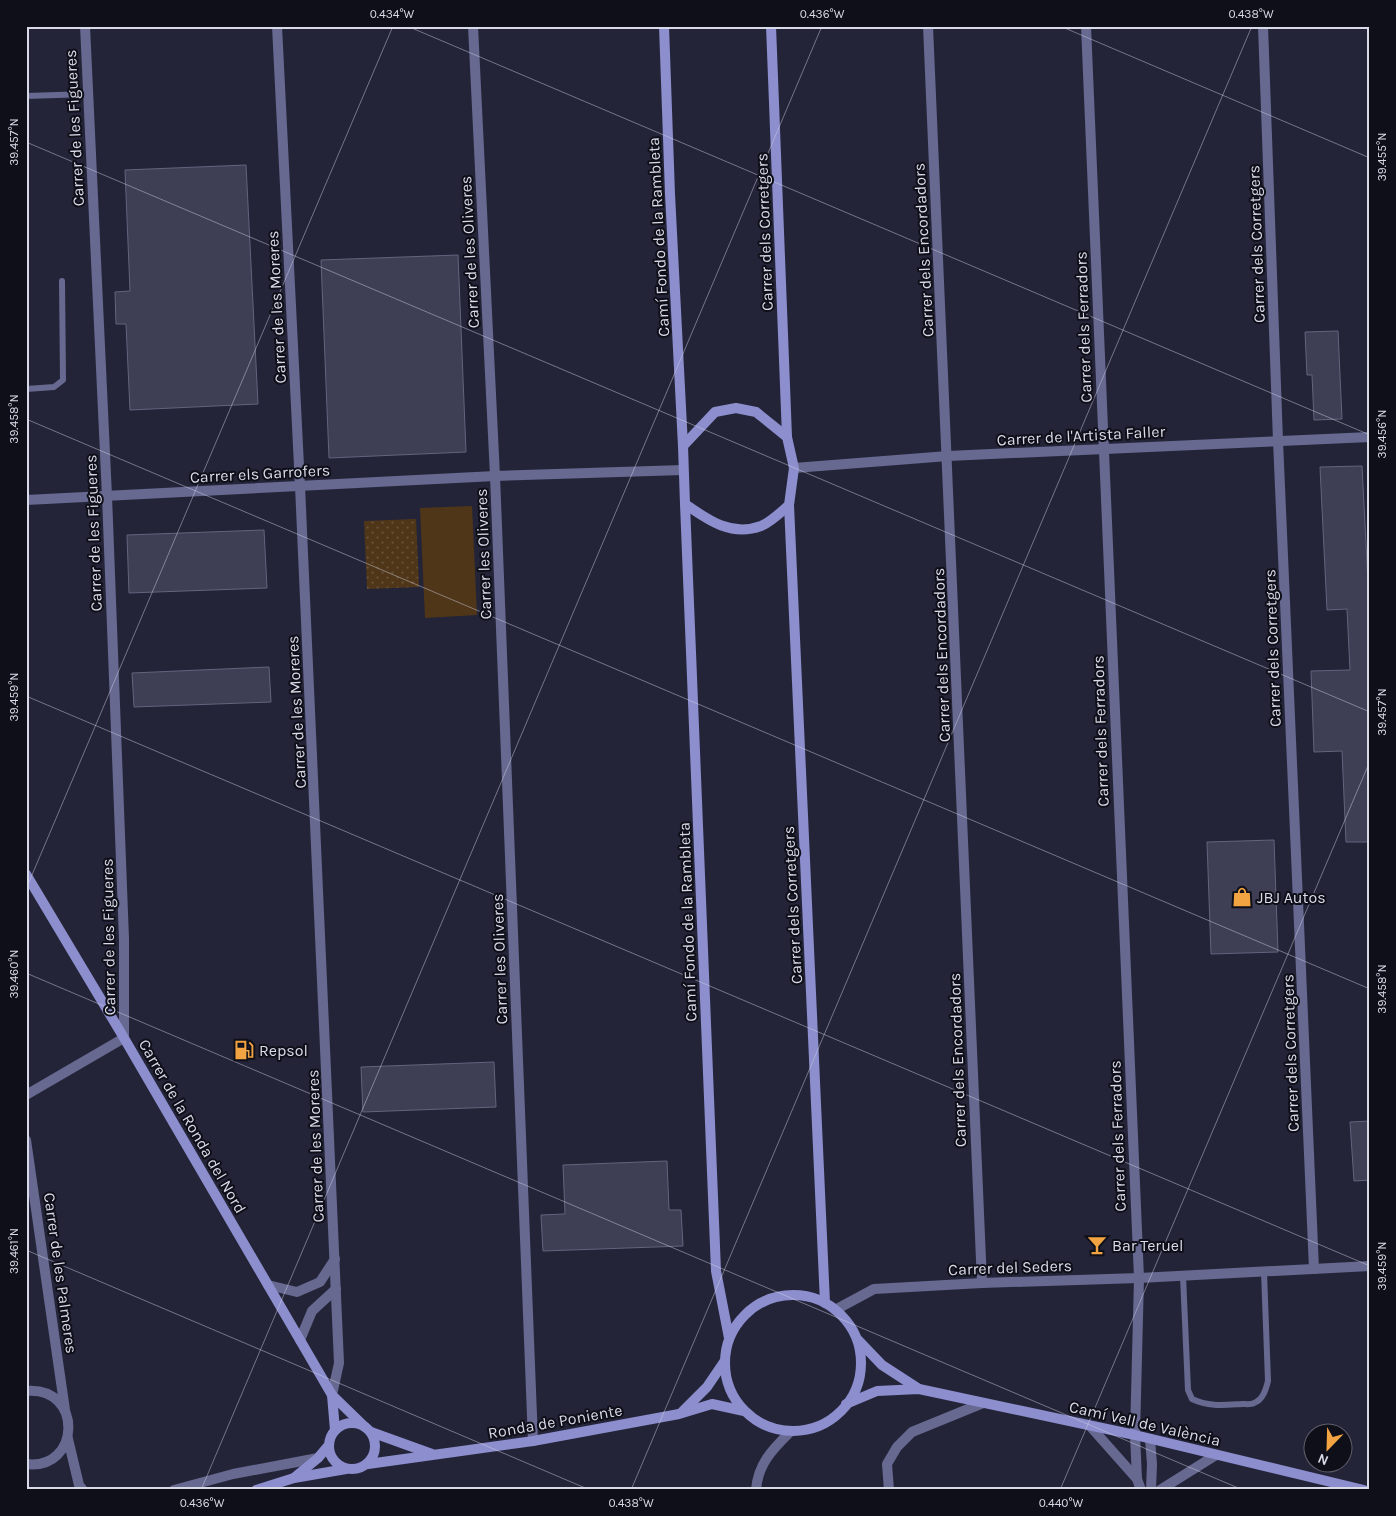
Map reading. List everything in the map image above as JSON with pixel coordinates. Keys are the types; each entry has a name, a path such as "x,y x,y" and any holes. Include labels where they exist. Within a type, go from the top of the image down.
{"street":[{"name":"Carrer de les Figueres","path":"85,26 107,496 124,939 124,1038"},
{"name":"Carrer de les Moreres","path":"277,26 340,1363 332,1395"},
{"name":"Carrer de les Oliveres","path":"473,26 494,476"},
{"name":"Camí Fondo de la Rambleta","path":"664,26 670,194 683,446"},
{"name":"Carrer dels Corretgers","path":"771,26 787,437"},
{"name":"Carrer dels Encordadors","path":"928,26 948,456 982,1283"},
{"name":"Carrer dels Ferradors","path":"1086,26 1138,1278 1135,1435 1137,1479"},
{"name":"Carrer dels Corretgers","path":"1263,26 1278,441 1314,1269"},
{"path":"736,408 756,412 787,437 794,468 790,506 761,526 738,530 713,523 685,504 683,446 715,412 736,408"},
{"name":"Carrer de l'Artista Faller","path":"794,468 948,456 1370,437"},
{"name":"Carrer els Garrofers","path":"26,500 494,476 683,470"},
{"name":"Carrer les Oliveres","path":"494,476 533,1440"},
{"name":"Camí Fondo de la Rambleta","path":"685,504 716,1272 728,1338"},
{"name":"Carrer dels Corretgers","path":"790,506 825,1303"},
{"name":"Carrer de la Ronda del Nord","path":"26,874 332,1395 368,1429"},
{"path":"26,1095 124,1038"},
{"name":"Carrer de les Palmeres","path":"26,1140 65,1410 70,1426 68,1439"},
{"path":"268,1285 297,1292 320,1282 335,1259"},
{"name":"Carrer del Seders","path":"836,1310 874,1289 1370,1266"},
{"path":"300,1340 312,1311 336,1288"},
{"path":"803,1295 825,1303 836,1310 851,1328 857,1340 862,1363 857,1387 839,1414 818,1427 799,1432 775,1430 763,1425 744,1411 728,1385 724,1362 728,1338 746,1313 766,1300 779,1296 803,1295"},
{"name":"Camí Vell de València","path":"857,1340 882,1365 919,1389"},
{"path":"679,1414 707,1387 724,1362"},
{"name":"Camí Vell de València","path":"846,1404 877,1391 919,1389 1135,1435 1364,1490"},
{"path":"26,1391 46,1393 57,1400 65,1410"},
{"name":"Carrer de la Ronda del Nord","path":"332,1395 335,1430"},
{"path":"889,1490 887,1464 896,1446 912,1432 983,1403"},
{"name":"Ronda de Poniente","path":"368,1464 533,1440 679,1414 712,1404 744,1411"},
{"path":"256,1490 294,1478 361,1468 368,1464 373,1457 375,1442 368,1429 357,1424 349,1423 335,1430 329,1445 329,1452 333,1460 338,1466 346,1469"},
{"path":"1090,1426 1137,1479 1141,1490"},
{"name":"Ronda de Poniente","path":"368,1429 436,1455"},
{"path":"756,1490 757,1477 769,1453 791,1431"},
{"path":"26,1464 46,1462 52,1459 68,1439"},
{"path":"68,1439 79,1485 83,1490"},
{"path":"1150,1439 1152,1464 1151,1490"},
{"path":"294,1478 318,1458 329,1445"},
{"path":"1160,1490 1216,1455"},
{"path":"174,1490 233,1474 318,1458"}],"lane":[{"path":"26,96 88,94"},
{"path":"26,389 54,387 63,380 62,281"},
{"path":"1183,1276 1188,1390 1192,1399 1201,1404 1213,1406 1254,1403 1261,1398 1266,1389 1268,1381 1264,1272"}],"shaded area":[{"path":"472,506 477,615 425,618 420,508"},
{"path":"416,519 419,587 367,589 364,521"}],"building":[{"path":"246,165 258,404 130,410 126,324 116,324 115,292 130,291 125,170"},
{"path":"458,255 466,452 329,458 321,260"},
{"path":"1338,331 1342,419 1314,420 1312,375 1307,375 1305,332"},
{"path":"1362,466 1370,621 1370,842 1346,842 1342,751 1314,752 1311,671 1350,670 1347,609 1327,610 1320,467"},
{"path":"264,530 267,588 129,593 127,535"},
{"path":"269,667 271,702 134,707 132,673"},
{"name":"JBJ Autos","path":"1274,840 1278,952 1211,954 1207,842"},
{"path":"494,1062 496,1107 363,1112 361,1067"},
{"path":"1370,1121 1370,1180 1354,1181 1350,1122"},
{"path":"667,1161 669,1210 681,1210 683,1246 543,1251 541,1215 565,1214 563,1165"}],"place":[{"name":"JBJ Autos","path":"1242,897"},
{"name":"Repsol","path":"244,1050"},
{"name":"Bar Teruel","path":"1097,1245"}]}
